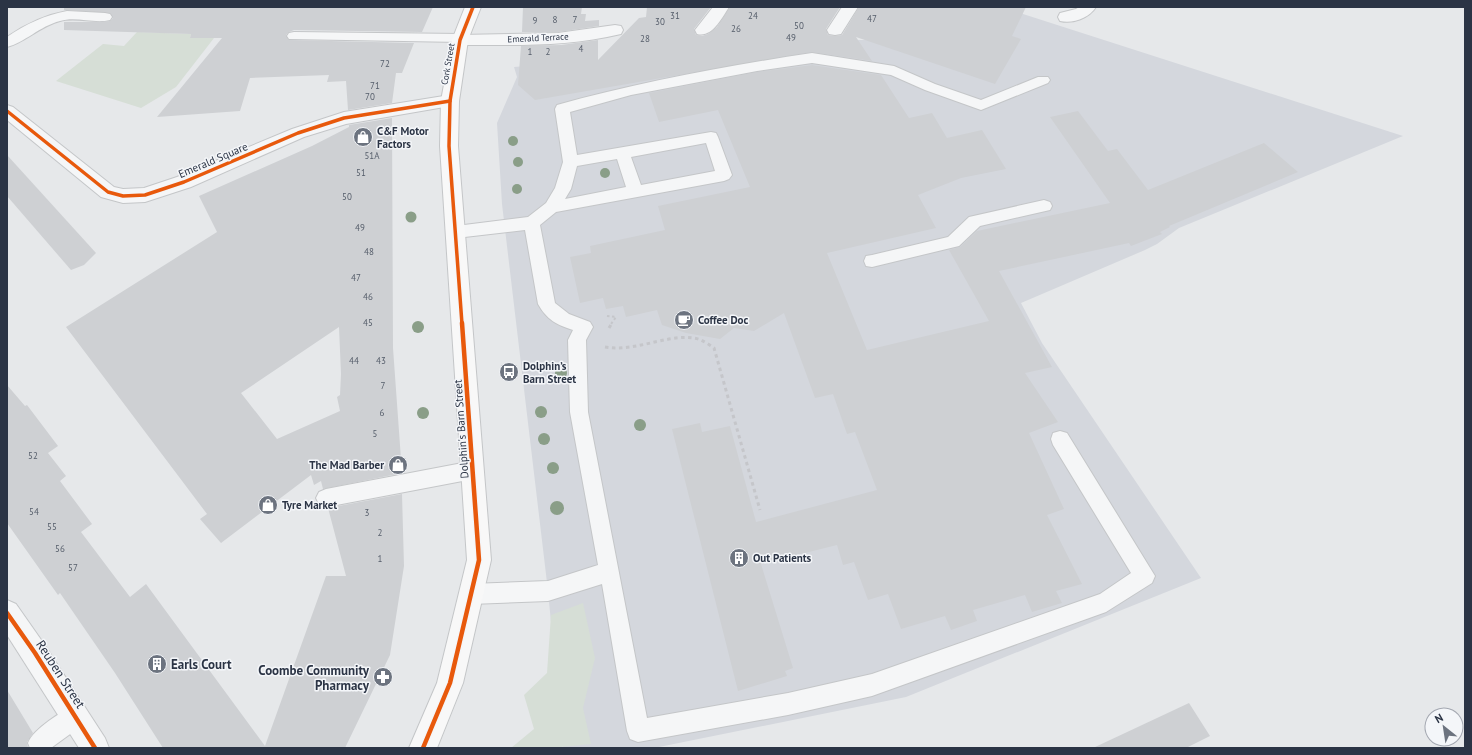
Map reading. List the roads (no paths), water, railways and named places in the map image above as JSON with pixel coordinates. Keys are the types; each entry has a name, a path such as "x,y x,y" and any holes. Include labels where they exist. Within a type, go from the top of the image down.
{"main road":[{"name":"Cork Street","path":"450,101 461,39 473,7"},
{"name":"Dolphin's Barn Street","path":"423,748 450,683 479,560 449,146 450,101"}],"street":[{"path":"703,30 721,7"},
{"path":"835,30 850,7"},
{"path":"1066,17 1082,13 1088,7"},
{"name":"Emerald Terrace","path":"461,39 522,39 589,35 615,30"},
{"name":"Emerald Square","path":"7,111 108,192 123,196 138,196 184,182 298,133 344,118 450,101"},
{"name":"Reuben Street","path":"8,617 76,716 95,748"}],"lane":[{"path":"7,43 27,30 52,18 67,15 105,17"},
{"path":"294,36 461,39"},
{"path":"456,232 532,223 552,206 563,189 571,162 562,109 608,98 629,91 757,66 812,58 894,71 930,87 981,105 1043,80"},
{"path":"552,206 724,175 711,137 571,162"},
{"path":"622,153 635,191"},
{"path":"872,262 952,242 974,221 1044,206"},
{"path":"532,223 547,304 551,313 559,318 584,326 577,340 579,412 638,731 788,704 872,685 1106,602 1145,576 1060,439"},
{"path":"326,498 473,470"},
{"path":"471,594 548,591 609,572"},
{"path":"39,743 76,716"}],"place":[{"name":"C&F Motor Factors","path":"363,137"},
{"name":"Coffee Doc","path":"684,320"},
{"name":"Dolphin’s Barn Street","path":"509,372"},
{"name":"The Mad Barber","path":"398,465"},
{"name":"Tyre Market","path":"268,505"},
{"name":"Out Patients","path":"739,558"},
{"name":"Earls Court","path":"157,664"},
{"name":"Coombe Community Pharmacy","path":"383,677"}]}
